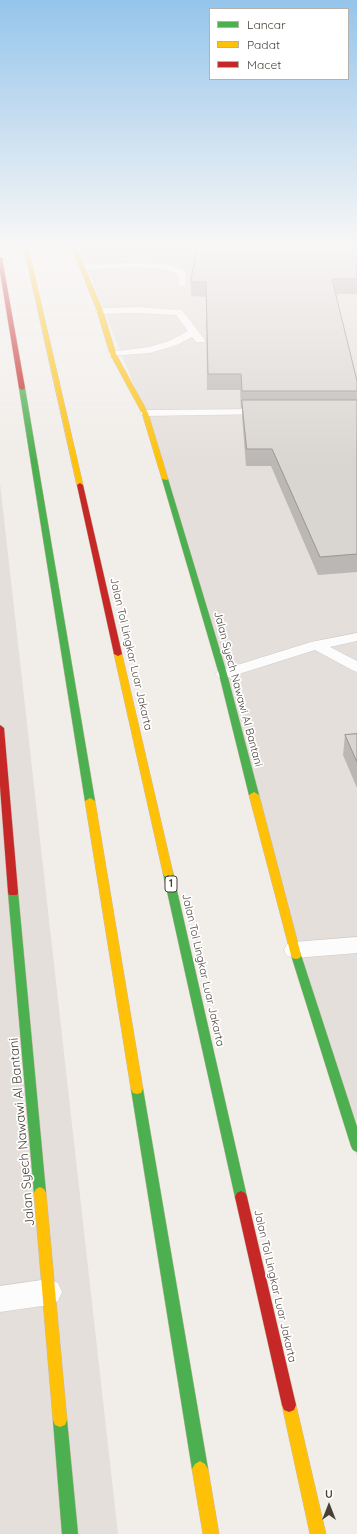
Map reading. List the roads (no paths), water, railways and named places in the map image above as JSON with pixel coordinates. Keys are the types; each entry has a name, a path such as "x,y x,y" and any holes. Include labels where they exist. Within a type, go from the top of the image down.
{"highway":[{"path":"10,319 211,1534"},
{"name":"Jalan Tol Lingkar Luar Jakarta","path":"42,319 318,1534"},
{"name":"Jalan Syech Nawawi Al Bantani","path":"102,319 113,354 145,413 223,674 294,950 357,1146"},
{"name":"Jalan Syech Nawawi Al Bantani","path":"0,728 2,802 49,1292 70,1534"}],"lane":[{"path":"184,319 200,340"},
{"path":"113,354 150,350 165,346 194,332"},
{"path":"145,413 280,412"},
{"path":"223,674 316,645 357,637"},
{"path":"316,645 357,667"},
{"path":"294,950 357,945"},
{"path":"0,1299 49,1292"}]}
